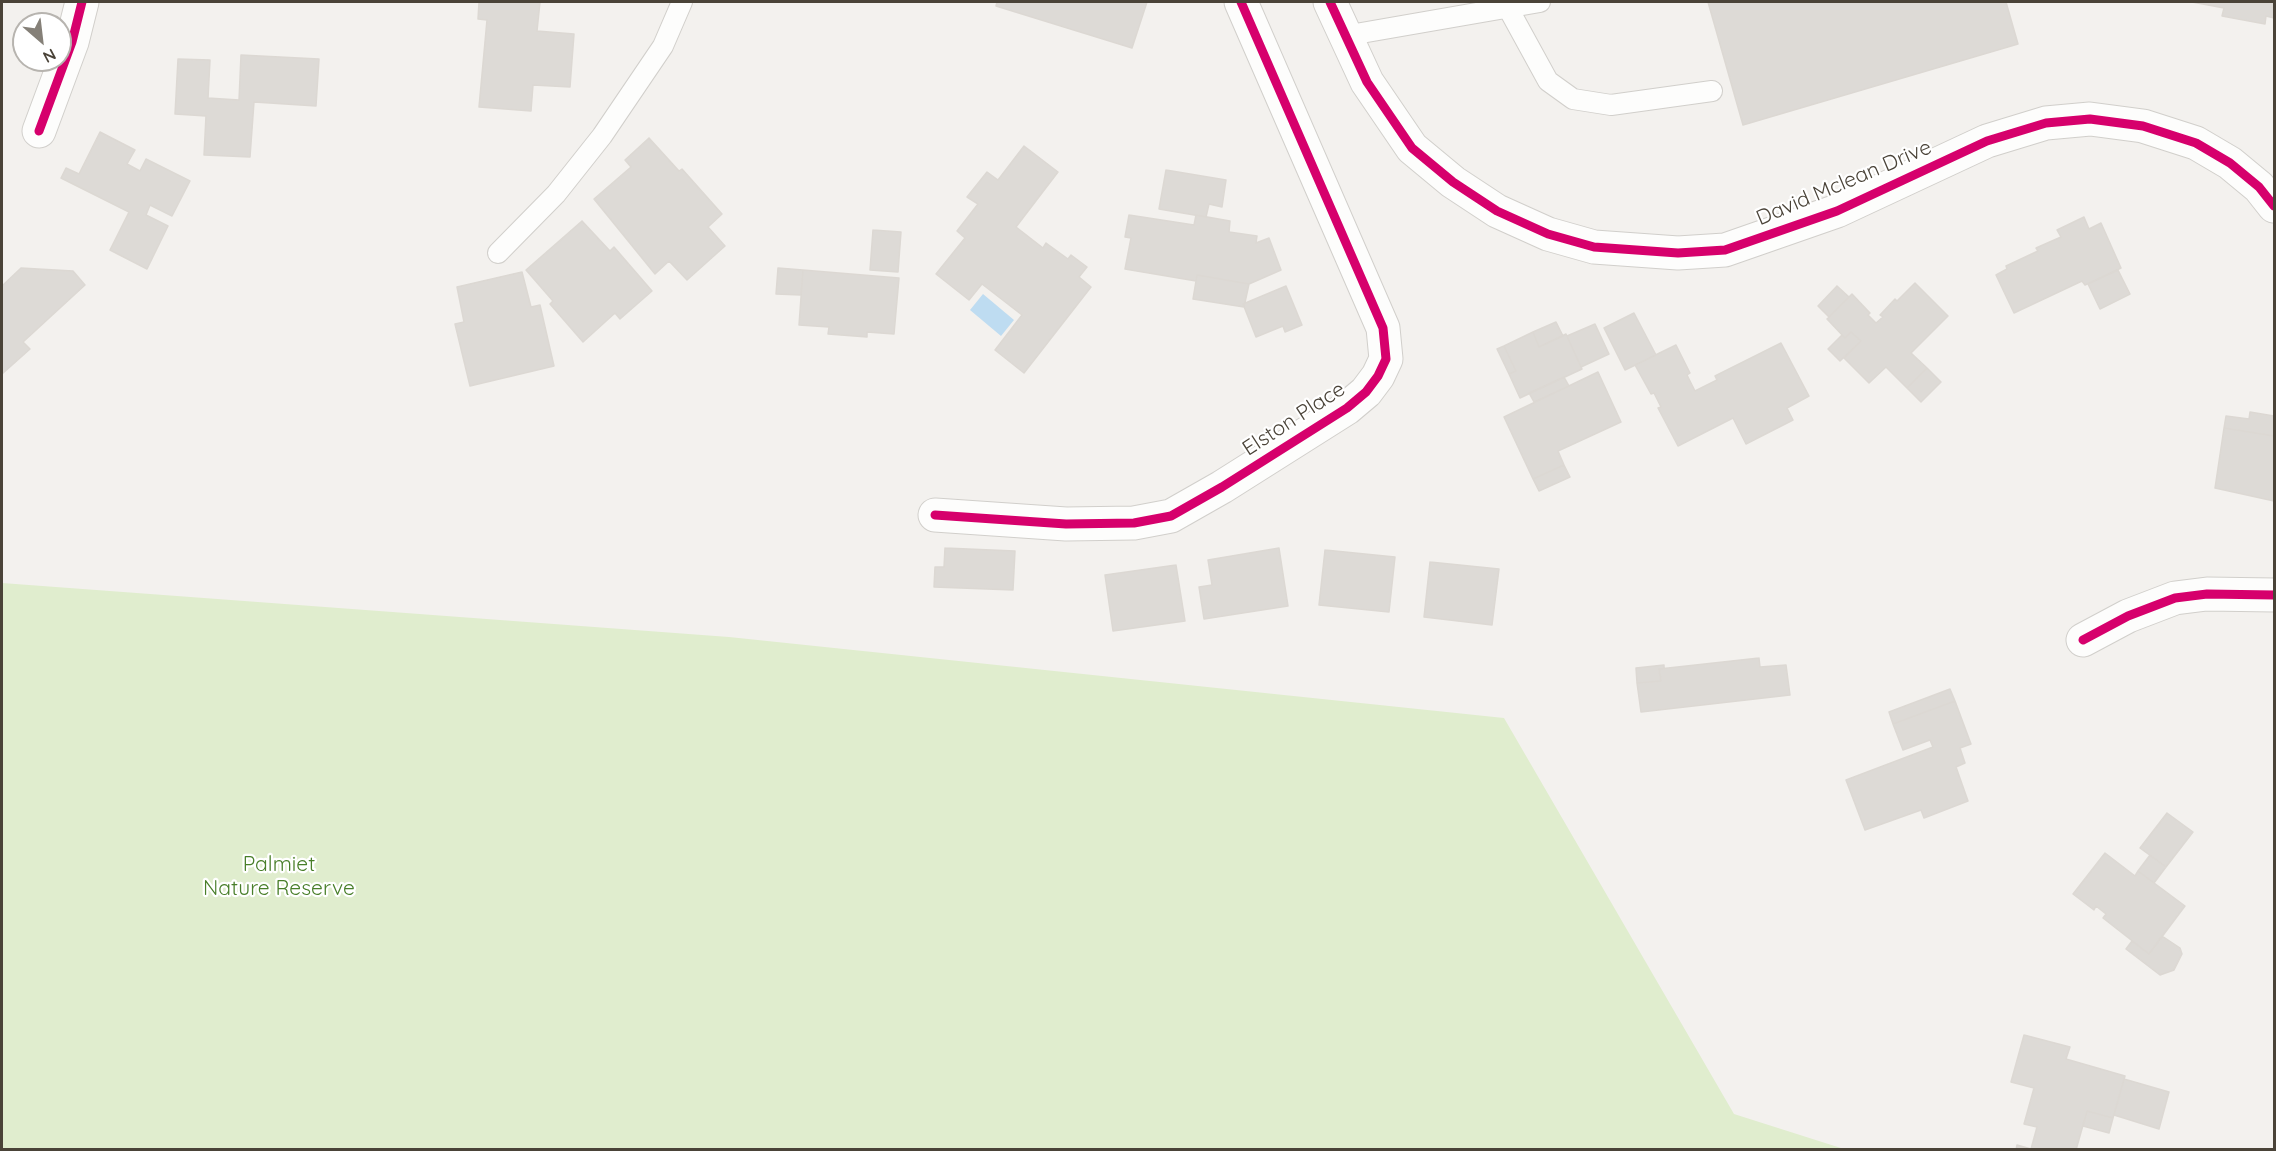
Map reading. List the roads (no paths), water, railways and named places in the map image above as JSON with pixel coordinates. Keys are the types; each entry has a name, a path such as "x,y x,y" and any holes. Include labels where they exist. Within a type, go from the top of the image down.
{"street":[{"path":"39,131 72,42 82,2"},
{"name":"Elston Place","path":"935,515 1066,524 1134,523 1171,516 1222,487 1347,408 1366,392 1377,376 1386,358 1383,328 1241,2"},
{"name":"David Mclean Drive","path":"1330,2 1367,82 1412,148 1453,182 1497,211 1548,234 1594,247 1678,253 1725,250 1837,211 1987,141 2046,123 2090,119 2143,126 2196,143 2230,163 2259,187 2274,206"},
{"path":"2082,640 2128,616 2175,598 2207,594 2274,595"}],"lane":[{"path":"498,253 556,194 602,136 663,46 682,2"},
{"path":"1344,36 1540,2"},
{"path":"1508,8 1548,81 1573,99 1611,105 1712,91"}],"water":[{"path":"983,294 1014,320 1001,336 970,310"}],"park label":[{"name":"Palmiet Nature Reserve","path":"279,877"}]}
